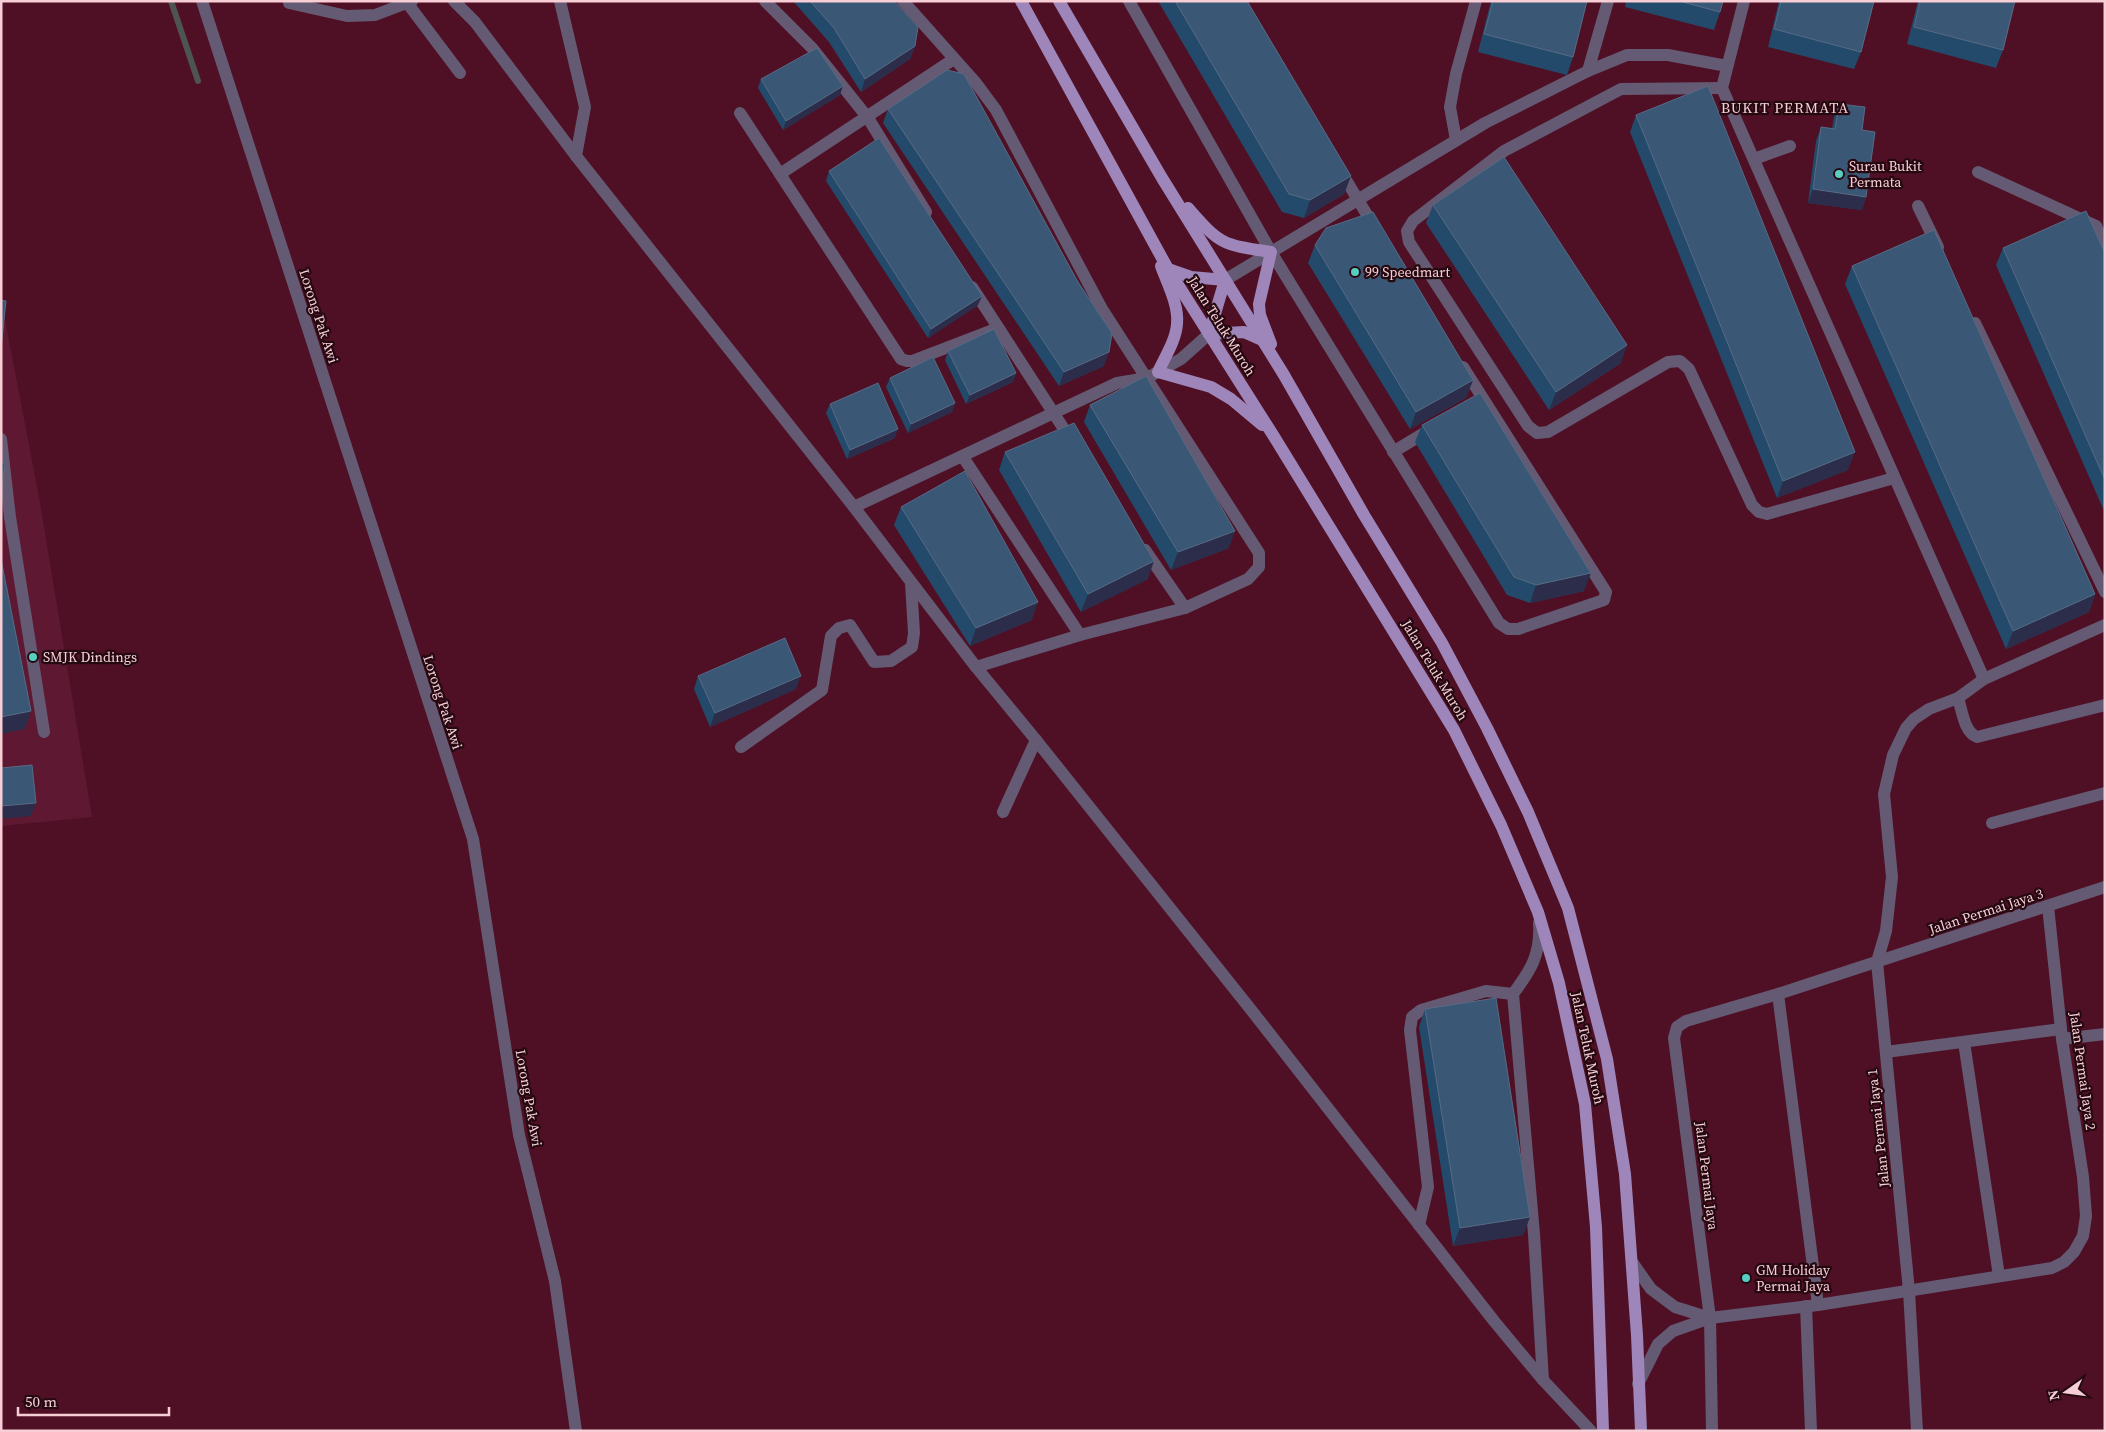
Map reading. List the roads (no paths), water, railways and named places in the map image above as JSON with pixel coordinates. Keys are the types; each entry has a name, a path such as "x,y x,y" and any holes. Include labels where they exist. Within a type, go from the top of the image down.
{"main road":[{"name":"Jalan Teluk Muroh","path":"1021,1 1168,268 1454,730 1501,825 1538,912 1559,983 1585,1104 1596,1226 1603,1431"},
{"name":"Jalan Teluk Muroh","path":"1059,1 1162,178 1284,375 1364,515 1442,643 1528,812 1568,908 1607,1059 1625,1174 1632,1262 1641,1431"},
{"path":"1162,178 1210,234 1221,242 1236,247 1271,252 1259,310 1284,375"},
{"path":"1153,242 1174,304 1177,324 1173,338 1153,375 1211,387 1231,399 1273,435"},
{"path":"1168,268 1191,277 1224,280 1209,334 1244,332 1262,340"}],"street":[{"name":"Lorong Pak Awi","path":"202,1 473,840 519,1135 555,1281 576,1431"},
{"path":"454,1 475,22 576,156 854,507 976,667 1036,740 1494,1321 1543,1380 1591,1431"},
{"path":"560,1 585,107 576,156"},
{"path":"765,1 812,48 868,118 930,219"},
{"path":"903,1 976,83 996,110 1102,309 1153,375 1259,553 1260,567 1248,579 1185,608 1080,635 976,667"},
{"path":"1129,1 1271,252 1499,623 1508,629 1518,629 1604,600 1606,592 1479,400 1456,357"},
{"path":"1456,140 1450,107 1456,74 1476,1"},
{"path":"1588,71 1608,1"},
{"path":"1744,1 1722,88 1984,679"},
{"path":"289,3 347,16 375,15 410,3 460,73"},
{"path":"1224,280 1485,123 1588,71 1627,55 1668,55 1727,66"},
{"path":"780,174 868,118 954,59"},
{"path":"1722,88 1621,89 1504,151 1413,221 1407,231 1409,242 1528,426 1537,433 1548,432 1668,362 1680,361 1689,369 1752,505 1758,512 1767,514 1894,478"},
{"path":"740,113 901,359 912,361 998,328"},
{"path":"1754,159 1790,146"},
{"path":"1332,156 1383,241"},
{"path":"1978,172 2096,226 2105,246"},
{"path":"1918,206 1944,260"},
{"path":"967,278 1080,454"},
{"path":"1970,314 2105,592"},
{"path":"854,507 963,457 1117,382 1153,375 1181,359 1209,334"},
{"path":"1393,452 1442,422"},
{"path":"1,439 10,517 44,732"},
{"path":"963,457 1080,635"},
{"path":"1135,535 1185,608"},
{"path":"741,747 822,690 830,636 839,628 850,625 874,662 891,661 912,647 914,633 912,583"},
{"path":"1876,962 1886,931 1892,877 1884,794 1893,754 1906,728 1914,719 1929,709 1958,698 1984,679 2105,625"},
{"path":"1958,698 1967,727 1971,735 1977,737 2105,705"},
{"path":"1003,812 1036,740"},
{"path":"1992,823 2105,793"},
{"name":"Jalan Permai Jaya 3","path":"1674,1038 1677,1027 1686,1021 1778,994 2105,887"},
{"name":"Jalan Permai Jaya 2","path":"1999,1276 2052,1268 2064,1262 2074,1252 2082,1236 2086,1216 2083,1177 2062,1034 2048,906"},
{"path":"1538,912 1540,937 1536,956 1530,971 1513,994 1534,1234 1543,1380"},
{"name":"Jalan Permai Jaya 1","path":"1876,962 1909,1291 1917,1431"},
{"path":"1419,1225 1428,1187 1410,1030 1412,1017 1421,1010 1486,991 1513,994"},
{"path":"1778,994 1812,1306 1811,1431"},
{"path":"1886,1052 1964,1042 2062,1034 2105,1034"},
{"name":"Jalan Permai Jaya","path":"1674,1038 1710,1318 1712,1431"},
{"path":"1638,1384 1658,1344 1674,1331 1710,1318 1812,1306 1999,1276 1964,1042"},
{"path":"1632,1262 1650,1289 1674,1307 1710,1318"}],"waterway":[{"path":"171,1 198,81"}],"place":[{"name":"Surau Bukit Permata","path":"1839,174"},
{"name":"99 Speedmart","path":"1355,272"},
{"name":"SMJK Dindings","path":"33,657"},
{"name":"GM Holiday Permai Jaya","path":"1746,1278"}],"district":[{"name":"BUKIT PERMATA","path":"1785,108"}]}
